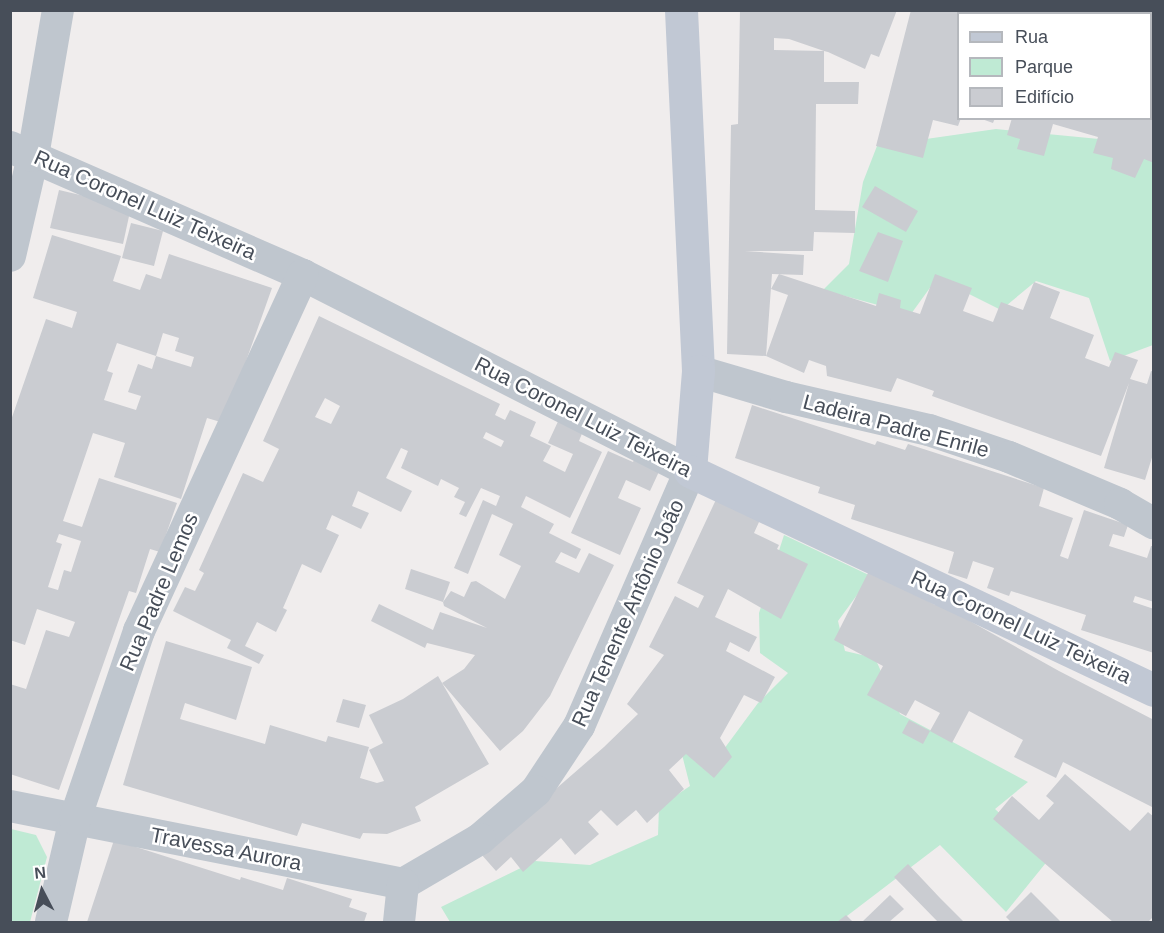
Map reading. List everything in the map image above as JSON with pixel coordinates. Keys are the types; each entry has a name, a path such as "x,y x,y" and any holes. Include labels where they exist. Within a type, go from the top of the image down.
{"main road":[{"name":"Rua Tenente Antônio João","path":"681,10 698,371 690,471"},
{"name":"Rua Coronel Luiz Teixeira","path":"690,471 1154,690"}],"street":[{"path":"10,256 22,151 58,10"},
{"name":"Rua Coronel Luiz Teixeira","path":"22,151 303,275 690,471"},
{"name":"Rua Padre Lemos","path":"51,922 75,819 139,631 303,275"},
{"name":"Ladeira Padre Enrile","path":"698,371 786,397 929,430 979,447 1120,504 1154,524"},
{"name":"Rua Tenente Antônio João","path":"403,884 480,839 536,791 579,726 690,471"},
{"name":"Travessa Aurora","path":"10,806 403,884"},
{"path":"399,922 403,884"}],"green space":[{"path":"996,129 1151,144 1153,147 1153,345 1110,361 1089,298 1036,281 1001,310 937,278 911,314 823,290 849,264 863,182 877,146"},
{"path":"784,535 871,576 838,621 845,651 875,658 900,714 1028,782 995,809 1049,859 1006,912 940,845 839,922 450,922 441,907 535,861 590,865 658,835 659,807 690,786 677,735 724,749 758,703 788,673 760,653 759,613"},
{"path":"11,829 36,835 47,857 30,922 11,922"}],"building":[{"path":"740,10 897,10 879,57 871,54 865,69 824,51 824,82 859,82 858,104 816,104 815,210 855,211 855,233 814,232 813,251 745,251 804,255 803,275 772,274 766,356 727,354 731,125 738,124","holes":["774,38 789,39 824,51 774,50"]},
{"path":"911,10 961,10 957,12 957,120 960,120 958,126 933,120 923,158 876,146"},
{"path":"1152,100 1154,101 1154,163 1144,159 1135,178 1111,169 1113,158 1093,153 1098,137 1053,124 1044,156 1017,149 1020,139 1007,135 1011,120 1152,120"},
{"path":"875,186 918,211 906,232 862,207"},
{"path":"59,190 131,207 123,244 50,228"},
{"path":"131,223 163,231 154,266 122,258"},
{"path":"878,232 903,241 888,282 859,271"},
{"path":"52,235 121,256 113,281 140,290 146,274 161,279 169,254 272,288 224,423 207,418 181,499 114,477 125,443 93,433 63,521 82,527 99,478 177,503 160,552 150,549 136,593 129,591 59,790 10,774 10,684 26,689 46,630 69,637 75,622 37,609 25,645 10,640 10,423 46,319 72,328 77,312 33,298","holes":["163,333 179,338 175,351 194,357 191,367 156,356","117,343 156,356 152,369 138,364 128,392 141,396 136,410 104,400 113,373 107,371","59,534 81,541 71,572 64,570 58,590 48,587 62,544 56,542"]},
{"path":"779,274 876,306 879,293 901,300 900,308 920,314 935,274 972,288 963,311 993,322 1001,302 1023,310 1034,282 1060,292 1050,318 1094,335 1085,358 1109,367 1115,352 1138,360 1130,379 1147,384 1151,371 1154,372 1154,451 1145,480 1104,468 1129,383 1101,456 932,396 934,391 897,378 891,392 827,376 826,366 809,360 804,373 766,356 788,295 771,289"},
{"path":"319,316 500,404 495,415 505,420 510,410 536,422 530,436 551,446 543,461 565,472 573,454 548,443 561,415 585,426 579,441 602,452 570,518 526,496 521,507 554,524 549,533 581,549 576,559 561,552 555,562 579,573 589,553 614,565 550,696 523,731 500,751 442,683 464,669 475,655 427,643 425,648 371,621 379,604 433,630 440,612 487,628 444,606 443,602 451,591 464,597 471,582 476,581 505,599 521,566 499,555 513,524 492,514 468,574 454,568 483,500 496,506 500,496 481,488 466,517 459,514 465,502 454,497 459,488 441,479 438,486 401,468 408,451 401,448 386,478 412,491 401,512 358,491 352,506 369,513 361,529 332,515 326,529 339,535 321,573 302,564 283,608 287,610 276,632 257,622 245,646 264,655 259,664 227,648 231,640 173,611 185,587 195,591 204,573 199,570 243,473 263,482 279,449 263,441","holes":["325,398 340,406 331,424 315,417","486,432 504,441 501,447 483,438"]},
{"path":"752,405 875,445 877,441 905,450 908,444 1044,488 1039,506 1073,518 1060,556 1068,559 1084,510 1128,525 1124,537 1113,534 1109,546 1147,558 1151,546 1154,546 1154,602 1135,596 1133,602 1154,609 1154,653 1081,630 1086,615 1011,591 1009,596 987,588 994,568 973,561 967,579 948,573 954,552 851,519 855,505 818,493 820,487 735,458"},
{"path":"608,451 633,462 638,451 663,463 650,491 626,480 618,498 641,508 620,555 571,533"},
{"path":"720,491 764,511 754,533 779,545 777,549 808,564 781,619 728,589 715,617 757,637 749,652 730,642 726,651 775,677 761,703 744,695 720,738 732,757 714,778 686,754 669,770 684,789 647,823 636,810 617,826 601,810 588,822 599,834 575,855 561,838 523,872 511,857 496,871 481,854 604,747 638,714 627,704 664,655 649,647 675,596 698,608 704,596 677,583"},
{"path":"411,569 450,582 443,602 405,589"},
{"path":"870,569 935,605 936,602 1059,671 1154,720 1154,808 1063,762 1056,778 1014,757 1023,740 969,711 952,743 930,731 940,713 915,700 906,716 867,695 883,666 834,640"},
{"path":"166,641 252,667 236,720 185,703 180,719 265,744 270,725 326,742 328,736 369,747 360,778 377,783 384,781 369,750 383,743 369,715 403,699 438,676 489,764 415,807 421,821 387,834 363,833 360,839 302,823 297,836 123,785"},
{"path":"343,699 366,705 359,728 336,722"},
{"path":"909,720 930,731 923,744 902,733"},
{"path":"1065,774 1130,831 1148,812 1154,817 1154,916 1148,922 1113,922 993,819 1012,796 1039,820 1054,803 1046,796"},
{"path":"114,840 240,880 241,877 283,890 287,878 352,899 349,907 367,913 364,922 87,922"},
{"path":"908,864 964,922 938,922 894,877"},
{"path":"1031,892 1061,922 1011,922 1006,917"},
{"path":"890,895 904,909 889,922 862,922"},
{"path":"846,915 853,922 837,922"}]}
